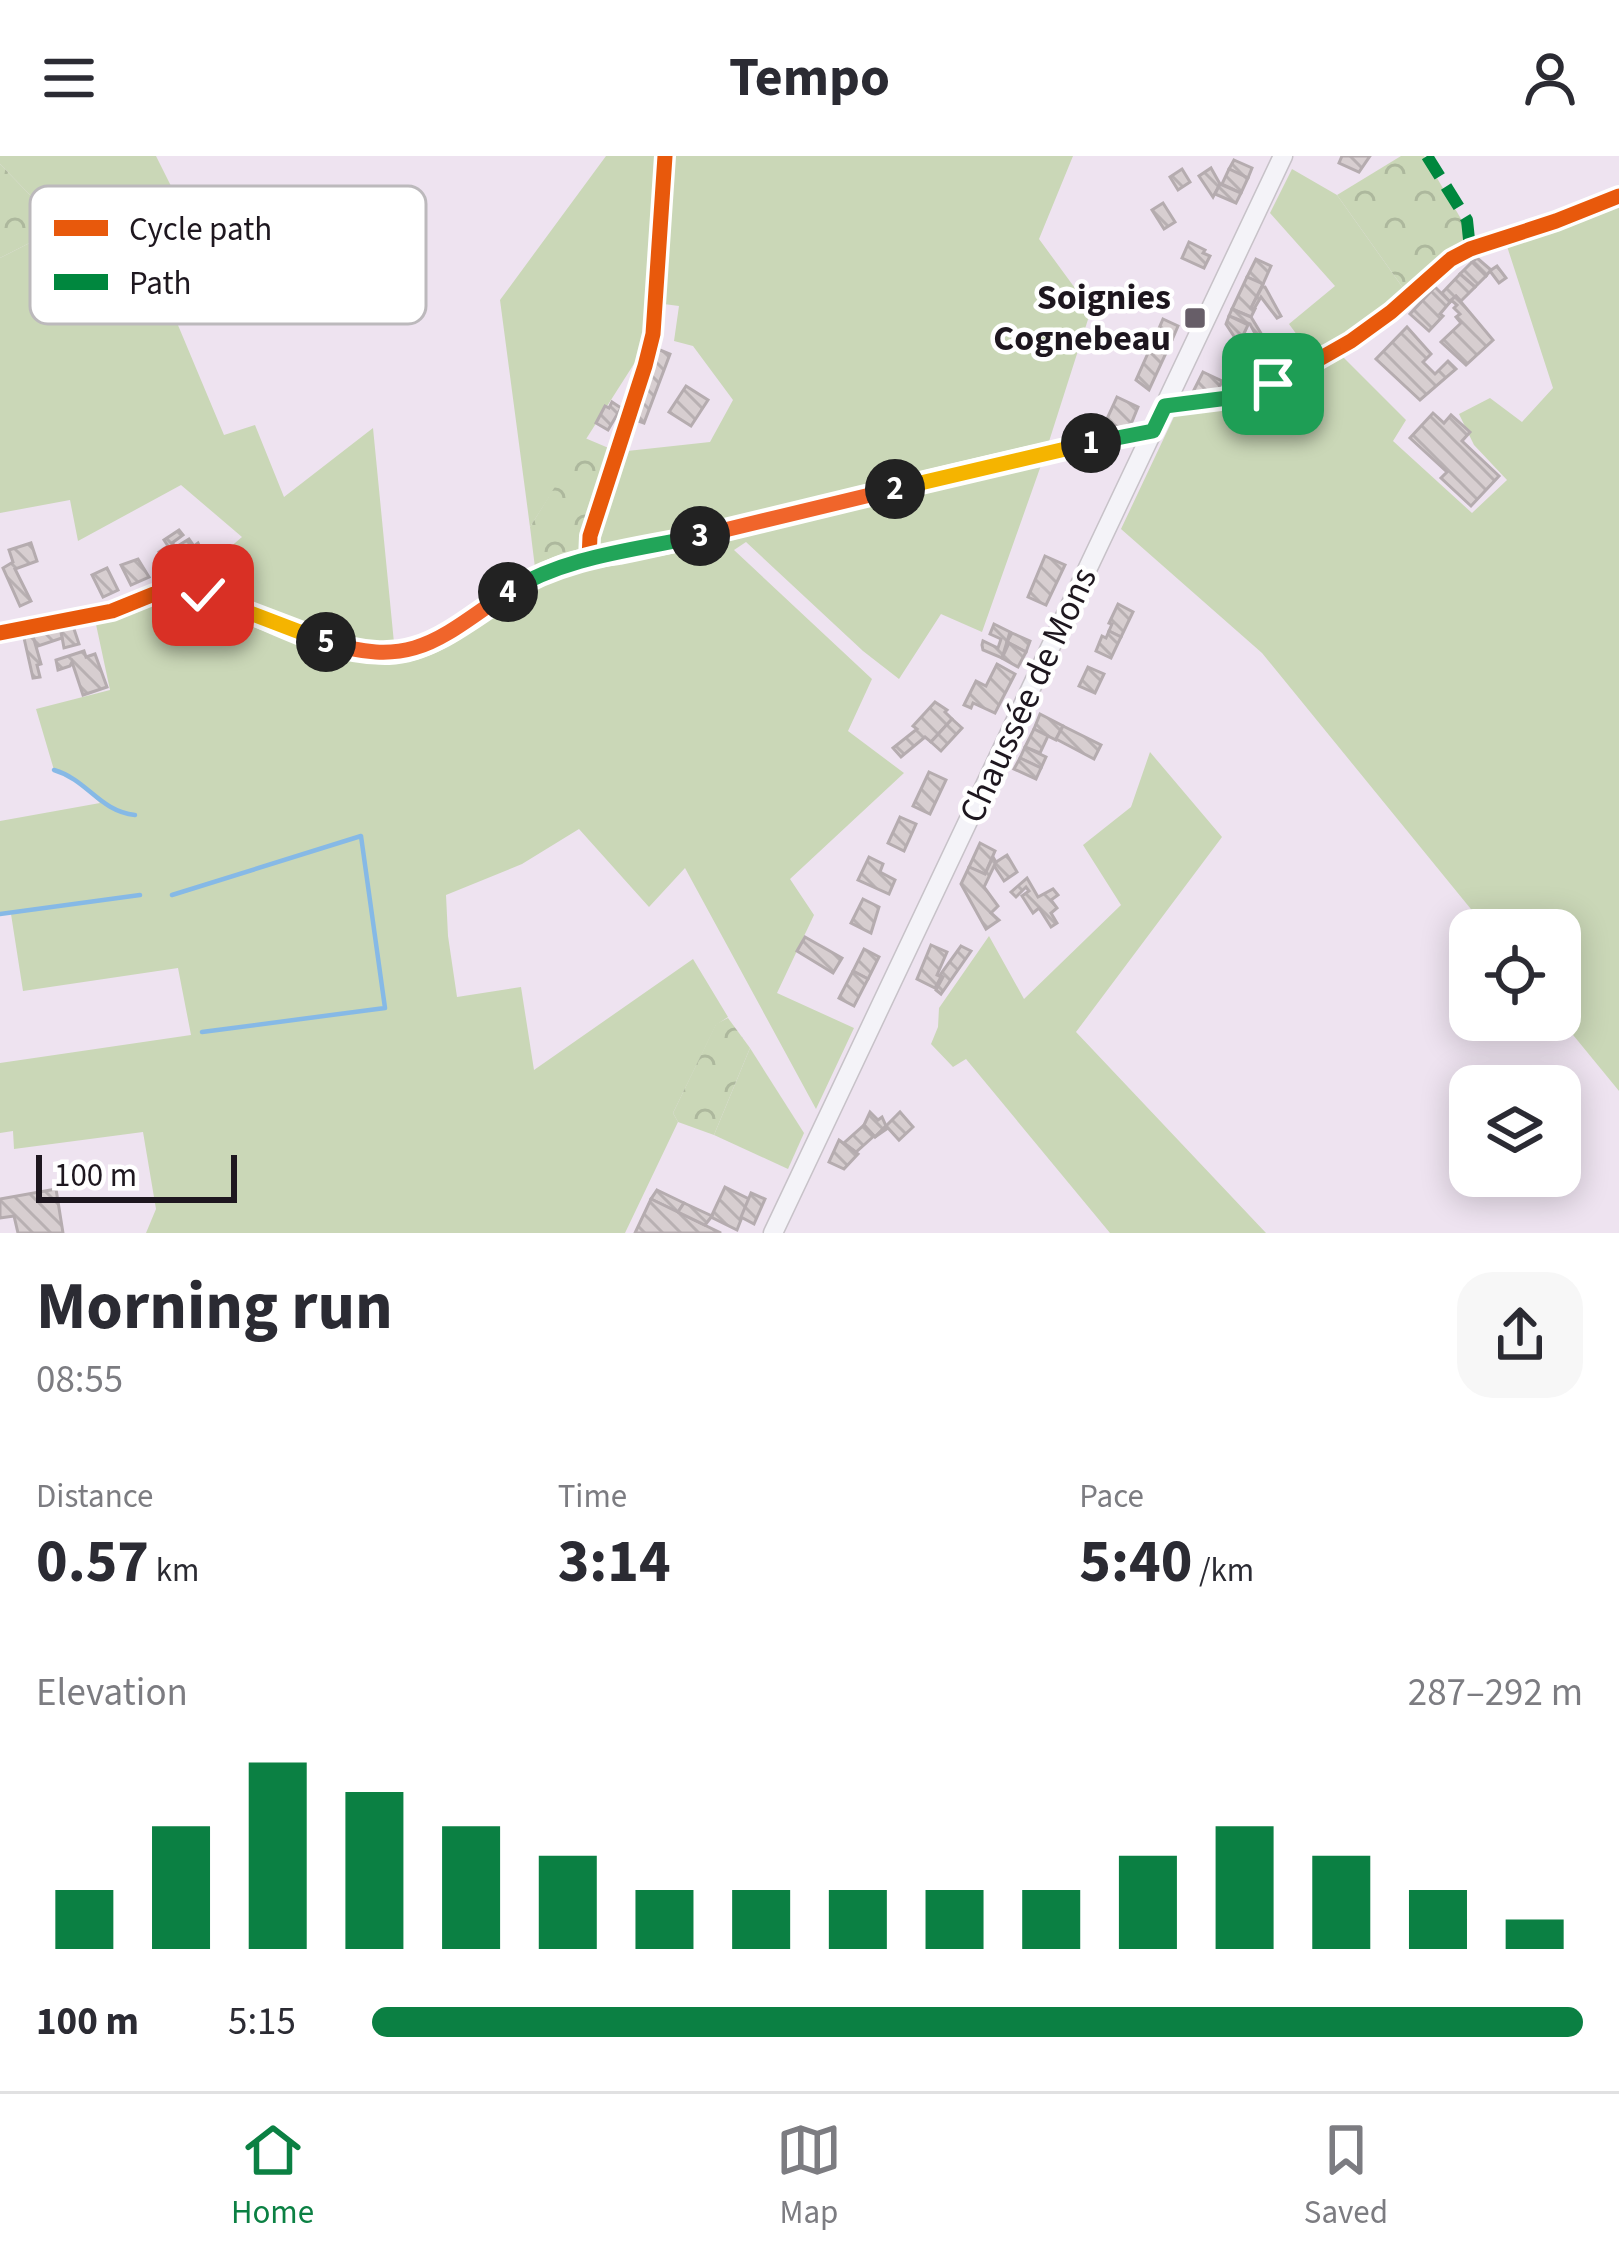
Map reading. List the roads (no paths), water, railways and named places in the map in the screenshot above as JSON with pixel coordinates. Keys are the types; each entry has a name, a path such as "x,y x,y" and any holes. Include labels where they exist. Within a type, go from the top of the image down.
{"main road":[{"name":"Chaussée de Mons","path":"773,1233 1283,156"}],"street":[{"path":"589,559 596,515 646,366 665,156"},
{"path":"1165,406 1236,397 1286,378 1351,341 1451,259 1619,196"},
{"path":"0,633 112,611 181,589 336,645 395,654 438,640 536,576 572,562 1153,431"}],"waterway":[{"path":"54,770 112,808 135,815"},
{"path":"172,895 361,836 385,1008 202,1032"},
{"path":"0,914 140,895"}],"place":[{"name":"Soignies Cognebeau","path":"1195,318"}]}
